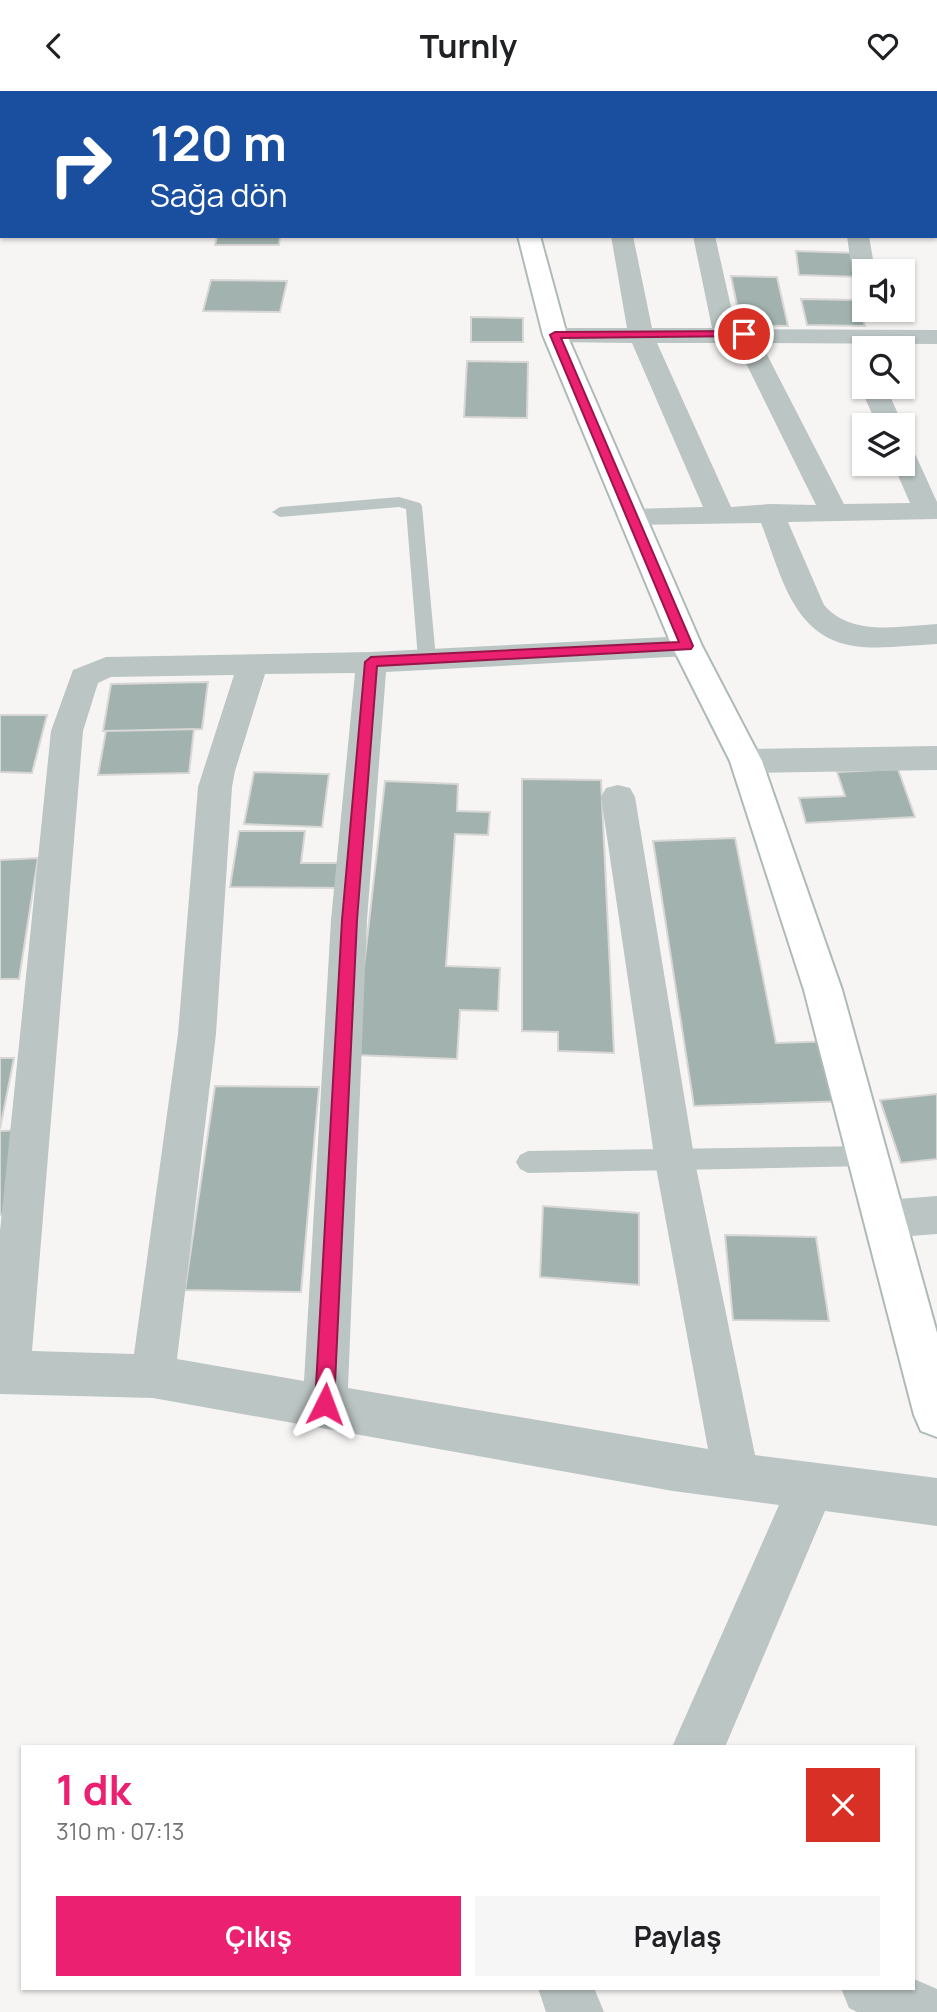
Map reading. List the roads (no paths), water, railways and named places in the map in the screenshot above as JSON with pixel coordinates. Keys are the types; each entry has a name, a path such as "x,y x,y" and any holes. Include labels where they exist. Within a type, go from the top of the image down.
{"street":[{"path":"530,238 555,335 687,646 746,761 823,990 935,1396"},
{"path":"622,238 641,335 720,514"},
{"path":"705,238 735,334 833,511"},
{"path":"858,238 862,259"},
{"path":"873,322 876,335"},
{"path":"555,335 735,334 855,346 876,335 937,337"},
{"path":"631,517 770,512 932,511 914,476"},
{"path":"770,512 811,609 822,623 846,634 861,637 937,634"},
{"path":"687,646 371,662 106,667 84,677 67,731 4,1372 153,1376 325,1404 673,1468 937,1502"},
{"path":"325,1404 349,920 371,662"},
{"path":"153,1376 197,1034 215,787 222,756 247,687 251,664"},
{"path":"746,761 937,758"},
{"path":"618,797 675,1162 736,1476"},
{"path":"885,1219 937,1215"},
{"path":"699,1745 812,1486"},
{"path":"567,1990 575,2012"},
{"path":"873,1990 922,2012"}],"lane":[{"path":"280,512 399,502 414,506 427,659"},
{"path":"528,1162 675,1162 868,1156"}]}
